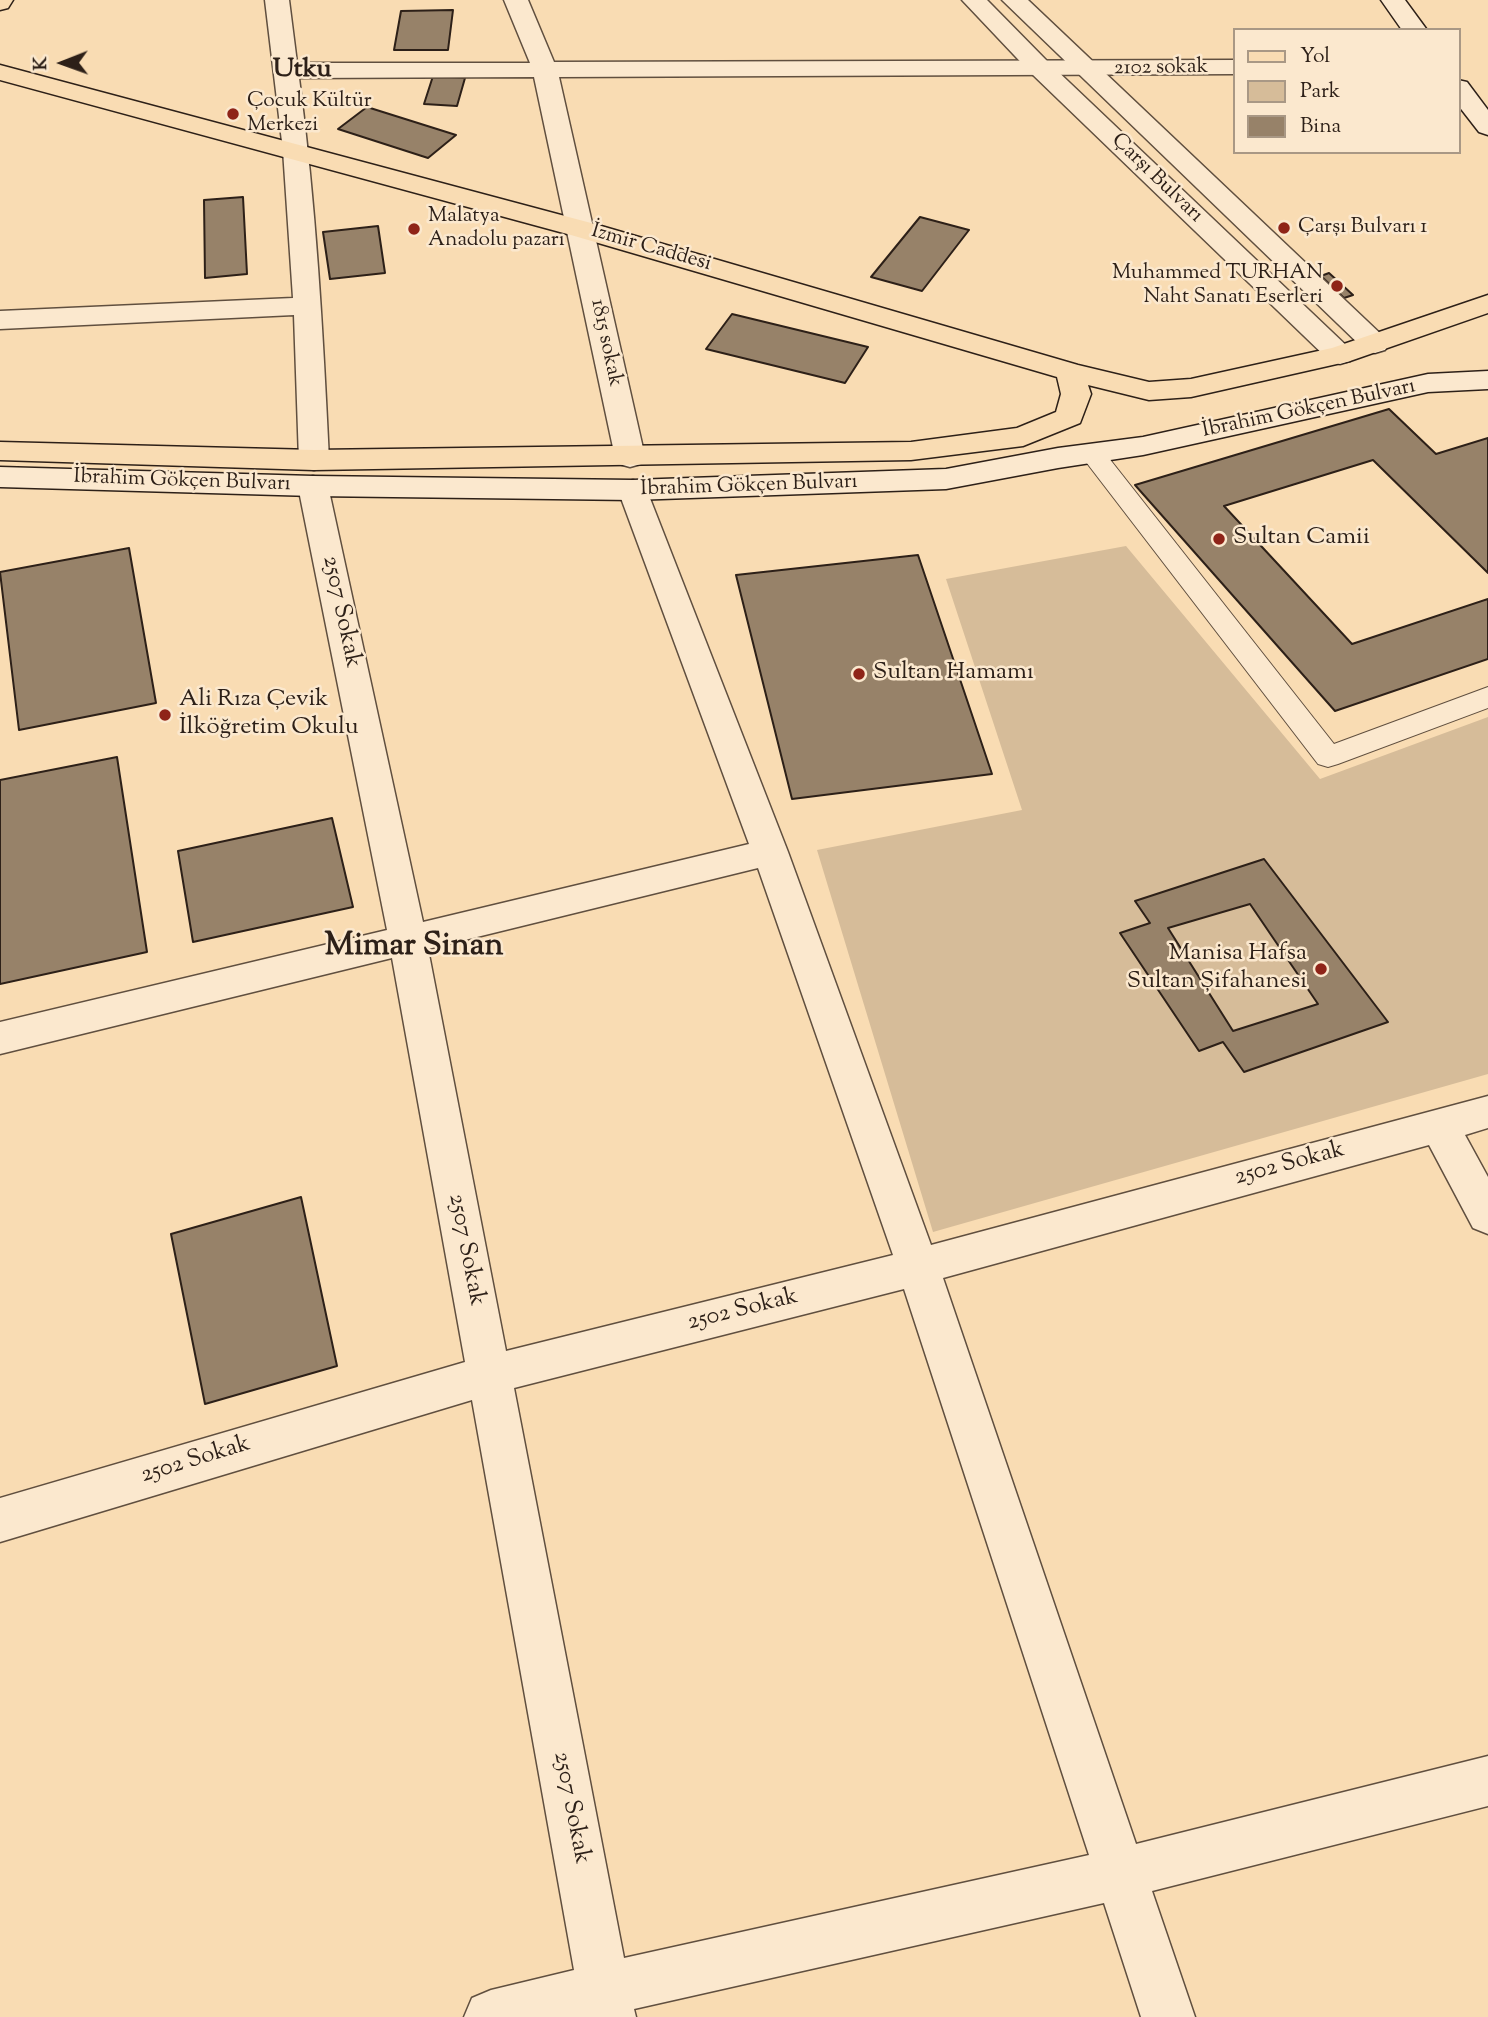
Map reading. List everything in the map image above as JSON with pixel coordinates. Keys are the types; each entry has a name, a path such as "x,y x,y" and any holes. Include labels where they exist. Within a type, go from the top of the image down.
{"main road":[{"name":"İzmir Caddesi","path":"0,72 581,229 1083,376"},
{"name":"İbrahim Gökçen Bulvarı","path":"631,474 911,451 1023,437 1069,417 1083,376 1149,391 1191,388 1339,355 1488,303"},
{"name":"İbrahim Gökçen Bulvarı","path":"0,452 313,473"}],"street":[{"name":"2507 Sokak","path":"277,0 296,150 308,306 313,473 408,940 607,2003"},
{"name":"1815 sokak","path":"516,0 545,70 581,229 631,474 918,1267 1168,2017"},
{"name":"Çarşı Bulvarı","path":"974,0 1041,69 1339,355"},
{"name":"Çarşı Bulvarı","path":"1014,0 1375,344"},
{"path":"1393,0 1414,28"},
{"name":"2102 sokak","path":"284,71 1087,70 1232,67"},
{"path":"1460,91 1488,127"},
{"path":"0,320 308,306"},
{"name":"İbrahim Gökçen Bulvarı","path":"0,477 313,473 946,479 1143,446 1428,383 1488,380"},
{"path":"1092,453 1328,757 1488,697"},
{"path":"0,1038 770,852"},
{"name":"2502 Sokak","path":"0,1520 488,1375 918,1267 1488,1112"},
{"path":"1438,1124 1488,1216"},
{"path":"491,2017 607,2003 1488,1781"}],"green space":[{"path":"1126,546 1320,779 1488,717 1488,1074 933,1232 817,850 1022,810 946,579"}],"building":[{"path":"453,10 448,50 394,50 401,11"},
{"path":"433,76 465,78 457,106 424,104"},
{"path":"367,107 456,135 428,158 338,129"},
{"path":"243,197 247,274 205,278 204,200"},
{"path":"920,217 969,230 922,291 871,277"},
{"path":"378,226 385,273 330,279 323,232"},
{"name":"Muhammed TURHAN Naht Sanatı Eserleri","path":"1329,273 1353,295 1344,298 1321,276"},
{"path":"732,314 868,347 845,383 706,349"},
{"name":"Sultan Camii","path":"1389,409 1436,454 1488,438 1488,573 1373,460 1224,506 1352,644 1488,599 1488,659 1335,711 1135,485"},
{"path":"129,548 156,703 19,730 0,572"},
{"name":"Sultan Hamamı","path":"918,555 992,774 792,799 736,575"},
{"path":"117,757 147,952 0,984 0,780"},
{"path":"332,818 353,907 193,942 178,851"},
{"name":"Manisa Hafsa Sultan Şifahanesi","path":"1264,859 1388,1022 1244,1072 1223,1042 1199,1051 1120,933 1150,923 1135,901","holes":["1250,904 1318,1004 1233,1031 1168,928"]},
{"path":"301,1197 337,1366 205,1404 171,1234"}],"place":[{"name":"Çocuk Kültür Merkezi","path":"233,114"},
{"name":"Çarşı Bulvarı 1","path":"1284,228"},
{"name":"Malatya Anadolu pazarı","path":"414,229"},
{"name":"Muhammed TURHAN Naht Sanatı Eserleri","path":"1337,286"},
{"name":"Sultan Camii","path":"1219,539"},
{"name":"Sultan Hamamı","path":"859,674"},
{"name":"Ali Rıza Çevik İlköğretim Okulu","path":"165,715"},
{"name":"Manisa Hafsa Sultan Şifahanesi","path":"1321,969"}],"district":[{"name":"Utku","path":"302,72"},
{"name":"Mimar Sinan","path":"414,949"}]}
